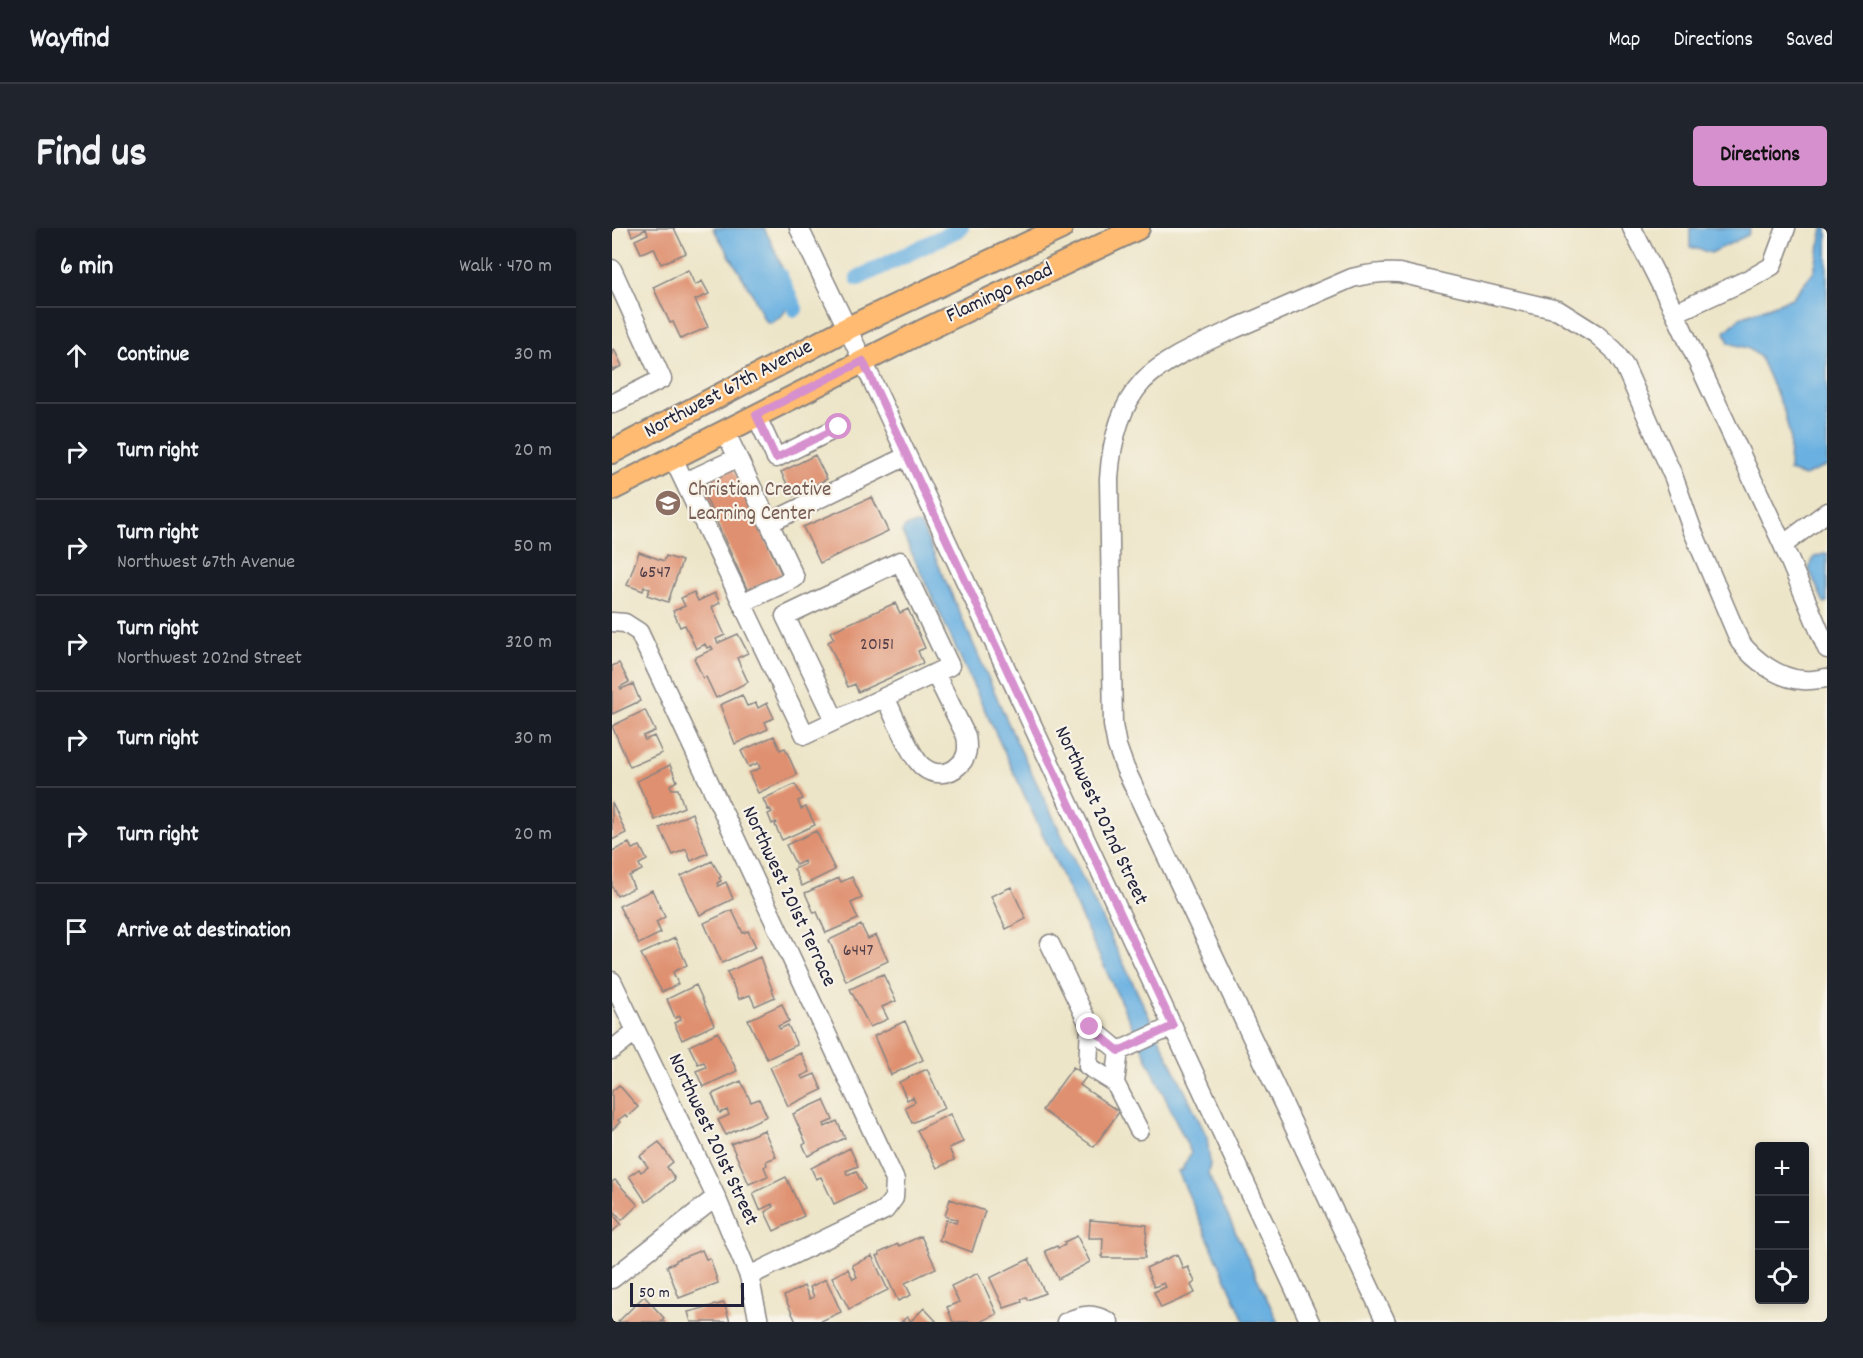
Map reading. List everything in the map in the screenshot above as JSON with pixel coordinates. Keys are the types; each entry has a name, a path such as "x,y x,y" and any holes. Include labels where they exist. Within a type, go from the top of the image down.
{"main road":[{"name":"Flamingo Road","path":"846,329 1061,228"},
{"name":"Flamingo Road","path":"863,361 1138,228"},
{"name":"Northwest 67th Avenue","path":"612,452 846,329"},
{"name":"Northwest 67th Avenue","path":"612,489 863,361"}],"street":[{"name":"Northwest 202nd Street","path":"799,228 908,456 1166,1029 1310,1322"},
{"path":"1632,228 1675,313 1783,545 1827,649"},
{"path":"1675,313 1753,278 1772,266 1786,228"},
{"path":"612,269 662,379 612,404"},
{"path":"1386,1322 1145,811 1117,746 1112,701 1110,458 1122,417 1142,382 1170,360 1211,339 1352,278 1369,274 1399,273 1558,310 1596,334 1614,350 1625,368 1674,478 1692,530 1740,642 1751,655 1768,668 1790,678 1803,680 1827,678"},
{"path":"756,415 776,458 839,427"},
{"path":"725,431 795,578 742,603"},
{"path":"769,523 908,456"},
{"path":"673,458 805,735 950,666 900,561 785,616 835,720"},
{"path":"685,482 737,458"},
{"path":"1783,545 1827,512"},
{"name":"Northwest 201st Terrace","path":"619,622 639,632 895,1180 894,1198 885,1210 749,1276"},
{"path":"885,697 917,761 931,772 940,774 949,772 963,762 968,745 966,736 935,673"},
{"path":"1050,944 1090,1027 1119,1051"},
{"name":"Northwest 201st Street","path":"612,981 716,1197 749,1276 759,1322"},
{"path":"1090,1027 1088,1066 1115,1083 1139,1130"},
{"path":"1119,1051 1166,1029"},
{"path":"612,1050 636,1031"},
{"path":"1115,1083 1119,1051"},
{"path":"612,1279 716,1197"},
{"path":"1066,1322 1089,1314 1103,1319"}],"water":[{"path":"713,228 764,228 786,283 787,306 780,317 771,323 765,321 752,293"},
{"path":"1690,228 1750,228 1748,235 1711,253 1690,247"},
{"path":"1823,228 1827,228 1827,466 1804,476 1789,471 1790,436 1784,411 1760,357 1748,348 1729,343 1725,332 1741,317 1792,298 1814,271"},
{"path":"921,525 1013,734 1207,1137 1210,1164 1208,1174 1278,1322 1245,1322 1178,1171 1184,1169 1191,1153 902,532 906,526"},
{"path":"1827,553 1827,603 1824,603 1809,569 1814,557"}],"building":[{"path":"629,228 674,228 686,253 661,264 654,248 641,253 635,240 648,234 646,229 632,236"},
{"path":"688,270 695,285 702,281 709,294 695,300 708,327 681,339 673,322 670,323 653,287"},
{"path":"614,349 622,366 612,371 612,350"},
{"path":"815,455 827,479 793,496 781,472"},
{"path":"733,468 782,575 748,591 699,483"},
{"path":"872,497 888,531 820,563 803,527"},
{"path":"639,552 664,561 666,556 682,561 668,602 647,595 650,589 644,587 643,591 627,585"},
{"path":"694,592 698,601 715,593 720,603 712,607 725,635 716,639 718,643 738,634 748,653 737,658 748,682 716,698 694,658 713,649 711,646 707,648 705,644 696,649 685,625 680,627 673,611 685,606 681,598"},
{"path":"895,603 900,613 908,609 925,648 918,651 923,663 858,692 855,684 848,687 828,642 834,639 830,632"},
{"path":"619,663 629,682 620,687 621,689 633,684 640,701 612,714 612,666"},
{"path":"742,695 747,706 756,703 758,708 767,703 774,718 765,722 768,729 735,744 720,705"},
{"path":"645,710 655,731 643,736 645,740 654,736 662,753 630,767 612,726"},
{"path":"774,736 780,750 785,748 797,775 758,793 749,773 760,768 758,763 749,767 741,751"},
{"path":"670,765 677,781 670,785 672,789 678,789 684,807 655,820 637,781"},
{"path":"795,784 803,799 798,801 801,809 806,807 815,825 782,840 775,825 777,823 772,824 768,814 772,812 768,810 763,799"},
{"path":"612,802 626,833 612,840"},
{"path":"692,813 708,853 691,861 686,849 673,855 660,828"},
{"path":"816,831 835,870 802,886 794,869 805,864 804,861 796,865 786,845"},
{"path":"629,843 632,849 640,846 647,860 639,864 642,870 629,876 634,888 617,896 612,886 612,851"},
{"path":"712,861 721,877 719,878 721,881 717,883 718,886 726,882 733,899 700,915 681,876"},
{"path":"852,877 862,898 851,903 858,919 826,933 805,893 839,878 841,882"},
{"path":"1011,887 1026,919 1006,929 991,896"},
{"path":"652,890 665,917 656,922 661,933 639,944 619,906"},
{"path":"732,910 743,933 748,931 756,947 722,963 704,923"},
{"path":"861,925 868,939 876,935 888,961 846,981 829,940"},
{"path":"675,938 687,965 673,972 678,984 662,992 641,954"},
{"path":"760,957 775,997 755,1006 750,995 739,999 727,972"},
{"path":"883,974 896,1001 882,1007 888,1019 870,1027 850,989"},
{"path":"696,985 714,1025 682,1040 674,1023 681,1020 680,1016 675,1018 667,999"},
{"path":"782,1004 789,1021 778,1026 780,1029 788,1025 797,1045 767,1059 748,1020"},
{"path":"905,1021 923,1060 891,1075 874,1036"},
{"path":"718,1032 737,1071 703,1087 696,1071 706,1067 704,1062 698,1064 689,1046"},
{"path":"801,1053 810,1072 801,1076 803,1079 815,1074 822,1090 788,1106 770,1067"},
{"path":"1073,1067 1087,1076 1080,1085 1119,1112 1094,1147 1042,1110"},
{"path":"927,1069 945,1108 912,1123 905,1107 915,1102 913,1097 907,1100 899,1082"},
{"path":"741,1081 751,1102 759,1099 767,1116 726,1135 718,1120 729,1115 727,1110 720,1113 712,1094"},
{"path":"619,1085 638,1107 627,1117 625,1115 618,1120 620,1122 612,1130 612,1091"},
{"path":"824,1100 833,1120 824,1124 825,1127 837,1121 845,1138 808,1156 803,1145 806,1143 793,1114"},
{"path":"950,1114 963,1142 949,1148 954,1160 937,1168 917,1130"},
{"path":"764,1130 776,1157 766,1161 767,1165 764,1167 768,1176 749,1184 731,1144"},
{"path":"659,1142 673,1162 667,1167 675,1179 646,1202 629,1176 639,1169 641,1172 648,1167 640,1156"},
{"path":"850,1148 858,1166 846,1171 847,1175 856,1171 865,1189 834,1204 821,1177 816,1179 811,1168"},
{"path":"786,1177 804,1216 774,1231 765,1212 773,1207 772,1204 760,1210 753,1193"},
{"path":"615,1180 638,1205 622,1220 615,1212 613,1214 621,1224 612,1232 612,1182"},
{"path":"950,1199 985,1211 972,1252 939,1240 946,1220 956,1223 957,1220 945,1216"},
{"path":"1090,1220 1147,1225 1145,1258 1102,1258 1103,1238 1089,1238"},
{"path":"921,1236 936,1268 905,1283 911,1295 898,1301 877,1256 898,1244 899,1246"},
{"path":"1077,1236 1090,1262 1058,1279 1045,1251 1065,1245 1064,1242"},
{"path":"702,1250 706,1259 710,1258 718,1283 679,1298 667,1266"},
{"path":"1177,1254 1183,1269 1188,1267 1195,1282 1191,1285 1195,1293 1161,1308 1154,1292 1166,1287 1164,1283 1154,1287 1146,1268"},
{"path":"872,1256 888,1290 849,1309 832,1277 848,1269 853,1279 857,1277 852,1265"},
{"path":"1029,1259 1045,1293 1028,1300 1026,1297 1021,1300 1022,1302 1004,1308 990,1278"},
{"path":"978,1273 997,1314 980,1322 953,1322 947,1307 959,1302 951,1286"},
{"path":"826,1279 841,1312 819,1322 796,1322 784,1296 804,1286 810,1299 814,1297 810,1287"},
{"path":"644,1296 664,1318 662,1320 664,1322 618,1322"},
{"path":"724,1303 730,1322 691,1322 688,1312"},
{"path":"924,1308 937,1322 901,1322 907,1317 911,1321"}],"waterway":[{"path":"858,278 961,228"},
{"path":"779,275 795,309"}],"place":[{"name":"Christian Creative Learning Center","path":"668,503"}],"route":[{"path":"839,427 776,458 756,415 863,361 1173,1026 1119,1051 1090,1027"}]}
